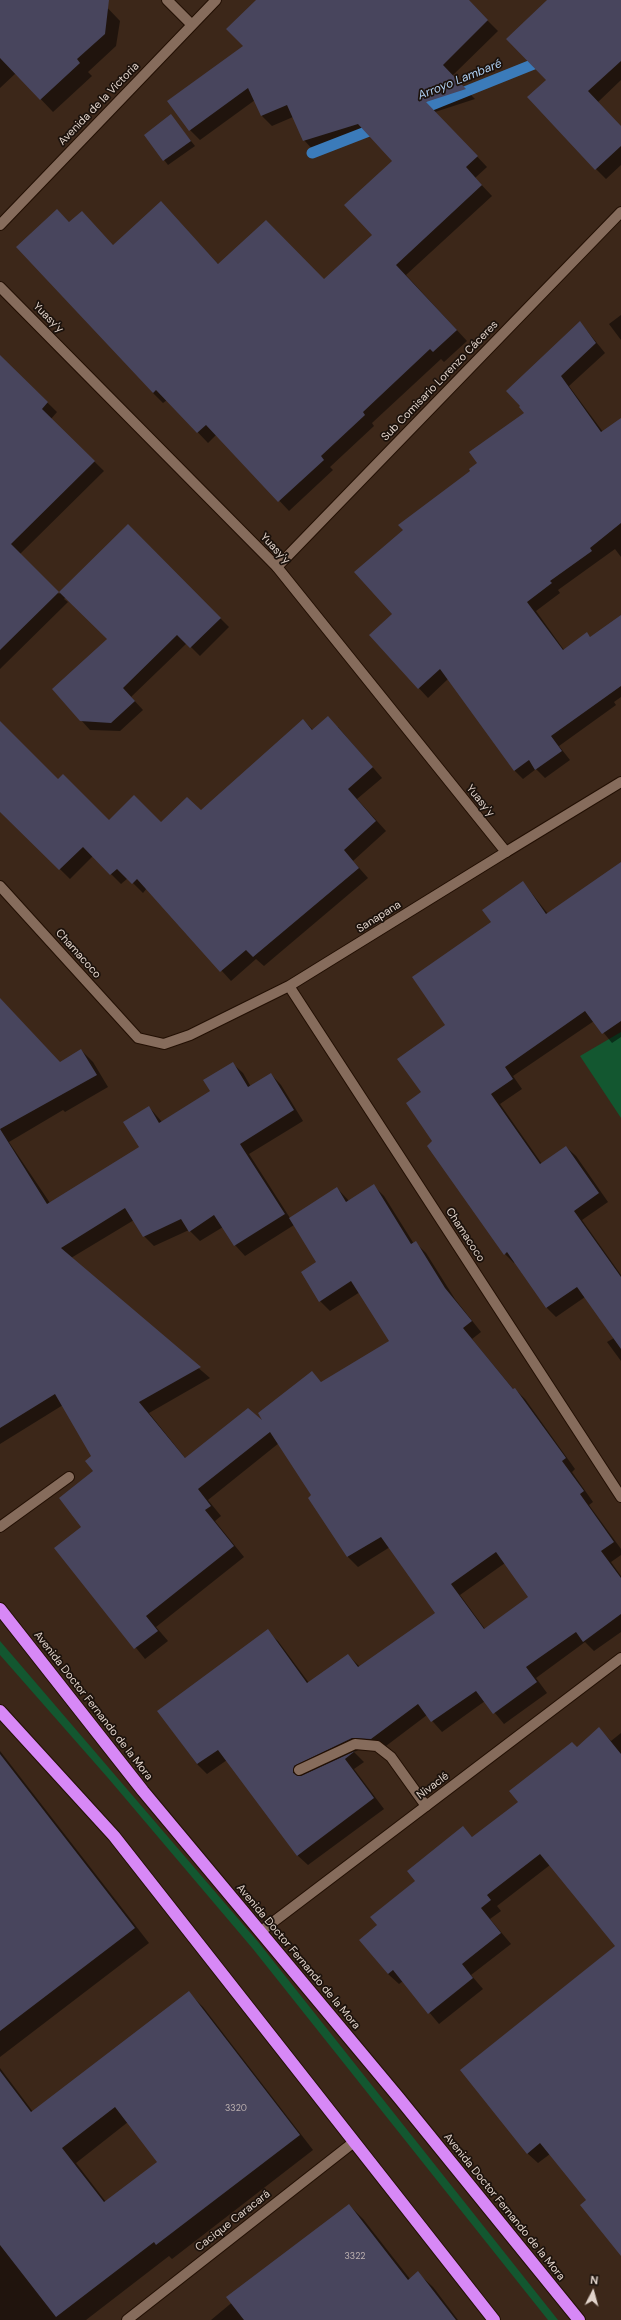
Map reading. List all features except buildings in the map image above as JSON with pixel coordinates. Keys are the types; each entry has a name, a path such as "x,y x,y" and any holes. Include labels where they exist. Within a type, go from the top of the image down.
{"highway":[{"name":"Avenida Doctor Fernando de la Mora","path":"0,1608 143,1791 579,2320"},
{"path":"0,1711 114,1836 494,2320"}],"street":[{"path":"167,0 191,24"},
{"name":"Avenida de la Victoria","path":"0,225 191,24 216,0"},
{"name":"Sub Comisario Lorenzo Cáceres","path":"277,567 621,212"},
{"name":"Yuasy'y","path":"0,287 277,567 506,852"},
{"name":"Sanapana","path":"138,1038 164,1044 190,1035 289,986 621,782"},
{"name":"Chamacoco","path":"0,886 138,1038"},
{"name":"Chamacoco","path":"289,986 621,1497"},
{"path":"0,1527 69,1477"},
{"name":"Nivaclé","path":"260,1932 621,1658"},
{"path":"299,1770 354,1744 376,1746 391,1757 426,1806"},
{"name":"Cacique Caracará","path":"127,2320 354,2142"}],"green space":[{"path":"621,1032 621,1118 580,1056"},
{"path":"0,1641 259,1943 558,2320 548,2320 253,1949 108,1778 0,1655"}],"waterway":[{"name":"Arroyo Lambaré","path":"417,111 544,60"},
{"name":"Arroyo Lambaré","path":"312,153 379,127"}]}
